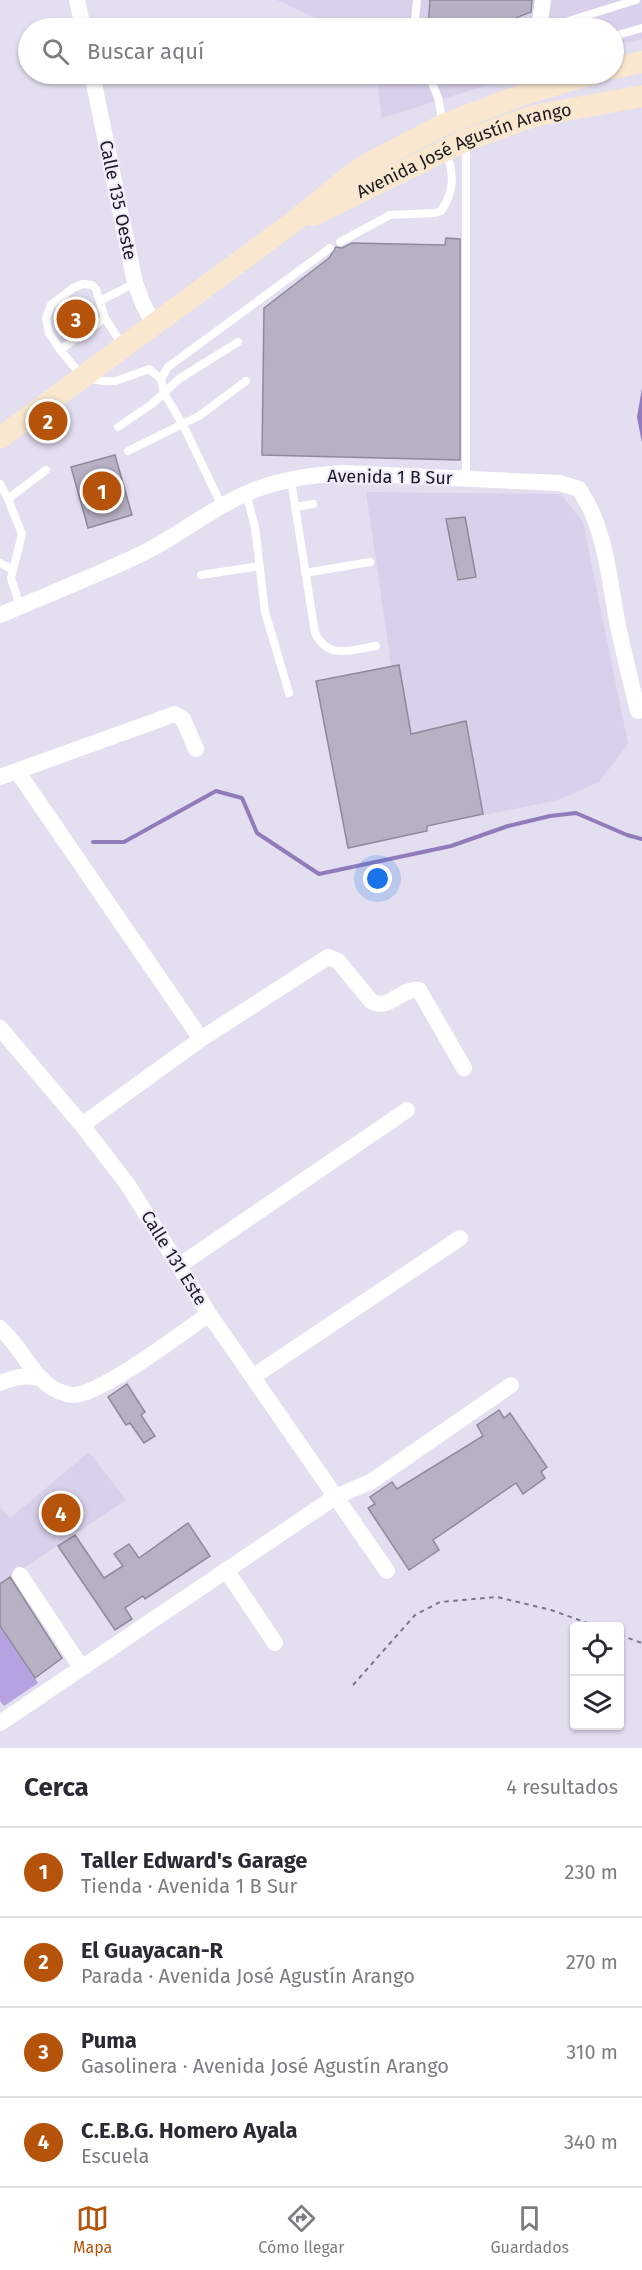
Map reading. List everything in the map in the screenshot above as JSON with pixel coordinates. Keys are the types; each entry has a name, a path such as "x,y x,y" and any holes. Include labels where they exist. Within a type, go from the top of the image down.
{"main road":[{"path":"624,66 642,62"},
{"name":"Avenida José Agustín Arango","path":"2,432 83,377 364,167 527,84"},
{"path":"476,136 511,114 528,84"},
{"path":"530,84 546,105 575,109"},
{"name":"Avenida José Agustín Arango","path":"292,223 330,208 445,149 476,136 534,116 642,96"}],"street":[{"path":"77,0 81,18"},
{"path":"540,18 543,0"},
{"name":"Calle 135 Oeste","path":"94,84 135,284 142,304 154,324"},
{"name":"Avenida 1 B Sur","path":"0,615 139,555 246,493 291,480 343,473 559,483 579,489 593,513 600,534 620,636 638,711"},
{"path":"0,777 175,714 183,718 196,749"},
{"path":"17,771 201,1039"},
{"path":"82,1125 201,1039 325,959 332,957 338,961 371,1001 377,1004 385,1003 411,989 419,990 464,1068"},
{"name":"Calle 131 Este","path":"0,1028 82,1125 128,1185 209,1314 387,1571"},
{"path":"180,1265 407,1110"},
{"path":"254,1377 460,1238"},
{"path":"0,1328 9,1336 42,1379 54,1389 73,1395 118,1376 209,1314"},
{"path":"0,1383 19,1376 30,1375 42,1379"},
{"path":"0,1723 336,1497 372,1481 512,1385"},
{"path":"226,1570 275,1643"},
{"path":"21,1575 81,1667"}],"lane":[{"path":"415,18 417,0"},
{"path":"578,18 636,0"},
{"path":"624,33 642,28"},
{"path":"432,84 438,97 443,125"},
{"path":"466,479 476,136"},
{"path":"340,242 390,215 435,213 441,210 451,192 453,176 445,149"},
{"path":"161,379 168,368 330,248"},
{"path":"123,347 105,318 94,287 83,284 73,288 51,305 46,318 46,326 60,350 83,377 116,381 149,369 161,379 164,393 183,425 222,506"},
{"path":"100,301 135,284"},
{"path":"60,350 105,318"},
{"path":"118,427 152,404 179,379 238,342"},
{"path":"129,451 183,425 246,381"},
{"path":"8,499 46,470"},
{"path":"291,480 315,633 320,643 333,651 376,646"},
{"path":"0,484 22,534 12,569 13,588 20,606"},
{"path":"246,493 255,527 265,612 289,693"},
{"path":"295,507 313,504"},
{"path":"305,573 370,562"},
{"path":"0,563 12,569"},
{"path":"201,575 260,566"}],"path":[{"path":"353,1685 414,1615 440,1602 497,1597 551,1610 585,1622"},
{"path":"624,1636 642,1643"}],"shaded area":[{"path":"277,0 642,0 642,39 624,43 624,18 316,18"},
{"path":"377,84 491,84 382,118"},
{"path":"642,388 642,443 637,417"},
{"path":"366,492 561,494 583,522 628,744 599,782 558,800 415,829"},
{"path":"89,1452 126,1500 0,1584 0,1507 10,1518"},
{"path":"0,1627 38,1683 4,1706 0,1701"}],"building":[{"path":"430,0 532,0 531,12 516,18 429,18"},
{"path":"446,238 460,239 460,460 262,455 264,308 329,258 336,247 342,248 352,243 445,245"},
{"path":"115,455 132,515 88,528 71,467"},
{"path":"465,517 476,577 458,580 446,519"},
{"path":"399,665 411,734 466,721 483,814 427,826 427,831 348,848 316,681"},
{"path":"127,1384 145,1412 141,1415 155,1436 144,1443 130,1423 126,1425 108,1397"},
{"path":"499,1410 504,1418 510,1413 547,1467 541,1472 545,1478 523,1494 516,1483 433,1540 439,1550 409,1570 368,1508 375,1504 370,1497 392,1482 397,1489 483,1436 477,1425"},
{"path":"188,1523 210,1556 145,1599 143,1596 125,1608 132,1619 115,1630 58,1546 75,1535 104,1578 123,1566 114,1554 129,1544 139,1558"},
{"path":"10,1577 62,1658 35,1678 0,1626 0,1584"}],"waterway":[{"path":"93,842 124,842 216,791 242,798 257,833 319,874 451,846 508,826 550,816 576,813 642,839"}],"place":[{"name":"Puma","path":"76,319"},
{"name":"El Guayacan-R","path":"48,421"},
{"name":"Taller Edward's Garage","path":"102,491"},
{"name":"C.E.B.G. Homero Ayala","path":"61,1513"}]}
